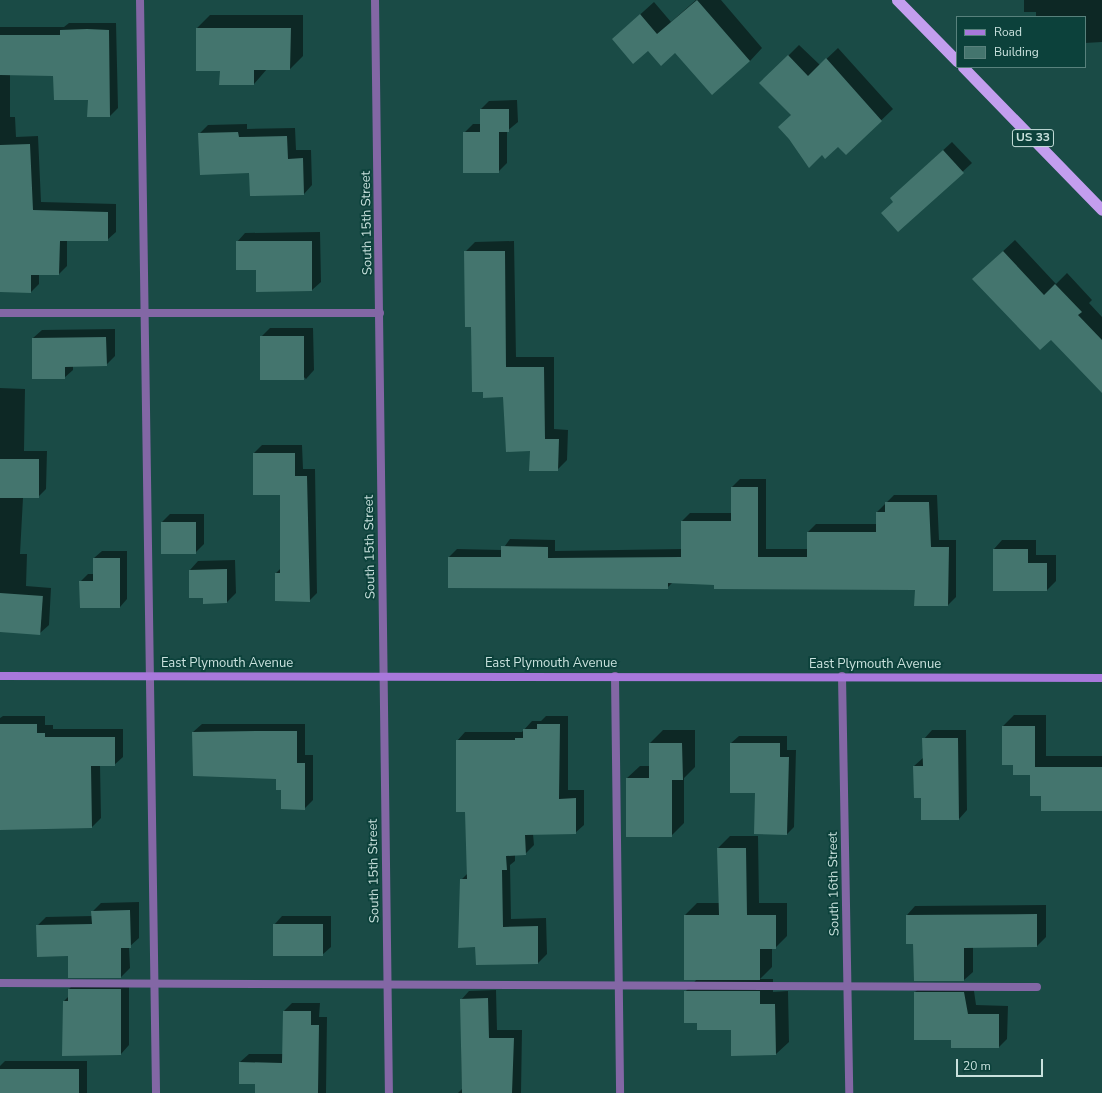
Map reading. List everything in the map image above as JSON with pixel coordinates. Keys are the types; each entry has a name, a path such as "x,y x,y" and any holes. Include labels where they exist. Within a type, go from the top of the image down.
{"highway":[{"path":"897,0 956,60"},
{"name":"US 33","path":"964,68 1102,210"}],"main road":[{"name":"East Plymouth Avenue","path":"0,676 384,675 1102,678"}],"street":[{"path":"140,0 156,1093"},
{"name":"South 15th Street","path":"375,0 389,1093"},
{"path":"0,313 380,313"},
{"path":"615,676 620,986 620,1093"},
{"name":"South 16th Street","path":"842,676 849,1093"},
{"path":"0,983 154,986 847,985 1037,987"}],"building":[{"path":"697,0 750,61 712,95 675,53 661,66 648,51 633,64 612,39 640,14 657,34"},
{"path":"196,28 291,28 290,70 254,70 254,85 219,85 220,71 196,71"},
{"path":"60,30 109,30 110,117 87,117 88,100 54,100 53,76 0,75 0,35 60,35"},
{"path":"788,55 808,76 826,58 882,121 846,155 838,147 825,159 822,155 809,168 789,139 778,127 791,115 759,83"},
{"path":"480,109 509,109 509,132 480,132"},
{"path":"238,132 239,137 287,136 288,159 303,158 304,195 250,196 249,173 200,175 198,133"},
{"path":"463,132 499,132 499,173 463,173"},
{"path":"30,144 33,210 108,212 108,241 60,241 59,275 31,275 31,293 0,292 0,145"},
{"path":"943,150 964,173 898,232 881,213 893,202 890,198"},
{"path":"236,241 312,241 312,291 256,292 256,270 236,270"},
{"path":"464,251 505,251 506,367 544,367 545,439 559,439 558,471 529,471 530,451 506,452 503,397 483,398 483,392 472,392 471,327 465,327"},
{"path":"1003,251 1044,295 1055,284 1082,312 1078,315 1102,340 1102,393 1051,340 1040,350 972,279"},
{"path":"260,336 304,336 304,380 260,380"},
{"path":"106,337 107,366 65,367 65,379 32,379 32,338"},
{"path":"253,453 295,453 295,476 307,476 310,602 275,601 275,573 280,573 280,495 253,495"},
{"path":"0,459 39,459 39,498 0,498"},
{"path":"731,487 758,487 758,557 807,557 807,532 876,532 876,512 885,512 885,502 929,502 931,547 949,547 948,606 914,606 915,590 714,589 714,585 668,583 668,589 448,588 448,557 501,557 501,546 548,547 548,558 681,557 681,521 731,521"},
{"path":"161,522 196,522 196,554 161,554"},
{"path":"993,549 1028,549 1028,563 1047,563 1047,591 993,591"},
{"path":"93,558 120,558 120,608 80,608 79,581 93,581"},
{"path":"227,569 227,603 203,604 203,598 189,598 189,570"},
{"path":"0,593 43,596 40,635 0,632"},
{"path":"0,724 37,724 37,733 45,733 45,737 115,737 115,766 91,766 92,828 0,830"},
{"path":"537,724 560,724 559,799 576,798 576,834 525,835 526,855 506,856 507,870 502,870 503,927 538,926 538,964 476,965 475,947 458,948 460,879 467,879 465,812 456,812 456,740 515,740 515,738 523,738 523,729 537,729"},
{"path":"1002,726 1035,726 1035,767 1102,767 1102,811 1041,811 1041,796 1030,796 1030,775 1013,775 1013,765 1002,765"},
{"path":"297,731 297,763 305,763 305,810 281,809 281,790 276,790 276,779 193,776 192,732"},
{"path":"922,738 958,738 959,820 921,820 921,798 914,798 913,766 923,766"},
{"path":"649,743 682,743 683,780 672,780 672,837 626,837 626,778 649,778"},
{"path":"730,743 780,743 780,757 789,757 787,835 754,834 755,793 730,793"},
{"path":"717,848 746,848 747,915 776,915 776,949 760,949 760,980 684,980 684,915 719,915"},
{"path":"130,910 131,948 121,948 121,978 68,978 68,956 37,957 36,925 92,924 91,911"},
{"path":"1037,914 1037,947 964,948 964,981 914,981 913,944 906,944 906,915"},
{"path":"273,924 323,924 323,956 273,956"},
{"path":"68,989 121,989 121,1055 62,1056 63,1001 68,1001"},
{"path":"684,991 760,991 760,1004 775,1004 776,1055 731,1056 731,1030 697,1030 697,1023 684,1023"},
{"path":"914,992 964,992 968,1014 999,1014 999,1048 951,1048 951,1040 914,1040"},
{"path":"488,998 489,1038 514,1038 512,1093 462,1093 460,999"},
{"path":"283,1011 311,1011 311,1025 319,1025 318,1093 255,1093 255,1084 239,1084 239,1062 282,1063"},
{"path":"0,1069 79,1069 79,1093 0,1093"}]}
